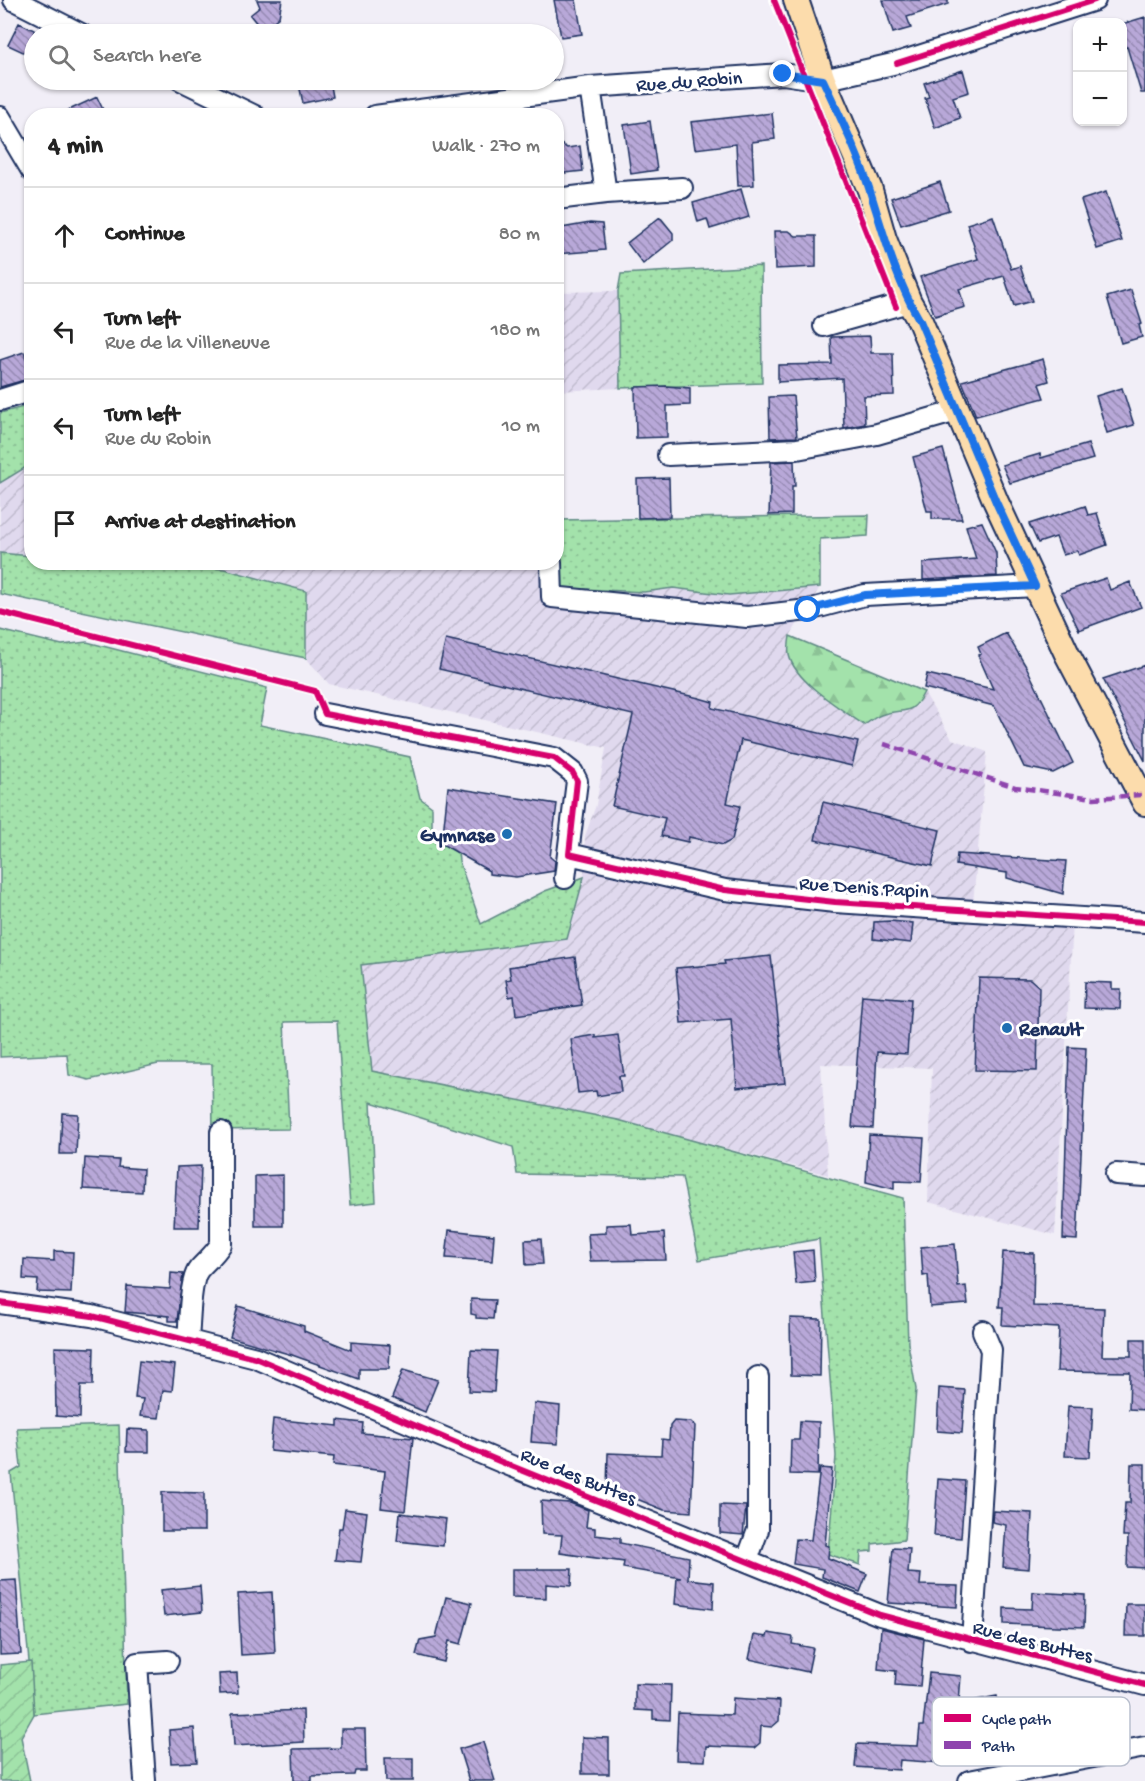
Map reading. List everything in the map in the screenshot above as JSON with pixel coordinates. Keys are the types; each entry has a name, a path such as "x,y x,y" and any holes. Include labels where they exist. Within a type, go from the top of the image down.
{"main road":[{"path":"796,0 823,80 870,190 884,239 909,302 920,321 996,502 1067,654 1144,797"}],"street":[{"path":"823,80 897,63 1095,0"},
{"path":"27,3 64,24"},
{"name":"Rue du Robin","path":"434,108 590,87 783,74 823,80"},
{"path":"590,87 606,193"},
{"path":"202,90 239,108"},
{"path":"0,117 24,158"},
{"path":"564,199 606,193 682,188"},
{"path":"824,326 909,302"},
{"path":"0,400 24,392"},
{"path":"668,455 797,450 877,434 957,411"},
{"path":"551,570 552,597 747,617 808,610 865,595 1035,586"},
{"path":"326,714 554,758 573,773 577,781 576,855 566,878"},
{"name":"Rue Denis Papin","path":"576,855 725,890 835,902 1145,922"},
{"path":"188,1339 193,1285 198,1270 212,1259 221,1244 221,1132"},
{"path":"1116,1174 1145,1176"},
{"name":"Rue des Buttes","path":"0,1303 92,1316 256,1358 499,1461 880,1615 1145,1686"},
{"name":"Rue des Buttes","path":"972,1641 991,1350 983,1331"},
{"path":"747,1560 758,1530 758,1377"},
{"path":"145,1781 137,1663 168,1661"},
{"path":"1130,1750 1145,1747"},
{"path":"969,1781 1047,1766"}],"shaded area":[{"path":"618,291 620,388 564,391 564,292"},
{"path":"24,468 24,555 0,553 0,483"},
{"path":"174,570 561,570 561,588 644,592 673,588 729,595 820,587 790,636 789,656 816,691 864,725 881,715 907,711 917,706 924,692 952,739 987,752 973,903 1074,905 1055,1235 928,1202 932,1068 821,1064 828,1175 618,1120 372,1071 361,965 567,938 584,877 585,836 596,805 606,748 329,684 306,658 306,591"}],"green space":[{"path":"761,266 762,383 620,388 618,291 621,274"},
{"path":"24,407 24,468 0,483 0,413"},
{"path":"869,515 868,536 820,539 820,587 729,595 673,588 644,592 561,588 560,570 564,570 564,520"},
{"path":"0,553 24,555 24,570 228,570 306,591 306,658 0,594"},
{"path":"0,630 62,645 87,642 267,688 260,725 410,757 420,798 432,807 432,836 457,842 459,861 481,924 545,891 584,877 567,939 361,965 372,1071 618,1120 903,1198 908,1344 916,1389 904,1540 872,1544 872,1551 861,1552 860,1565 828,1554 836,1456 819,1239 699,1260 682,1177 517,1174 513,1147 371,1102 376,1202 350,1205 337,1021 284,1022 289,1129 213,1130 212,1064 158,1064 89,1080 69,1075 67,1054 0,1057"},
{"path":"790,636 924,692 911,709 881,715 864,725 821,694 800,675 789,655"},
{"path":"119,1425 127,1704 34,1714 11,1473 21,1467 17,1428"},
{"path":"31,1662 34,1714 21,1737 30,1781 0,1781 0,1665"}],"building":[{"path":"257,0 282,0 279,17 270,24 257,24 250,15 260,7"},
{"path":"554,0 576,0 582,34 564,37 564,24 559,24"},
{"path":"883,0 948,0 948,4 907,17 911,28 893,33"},
{"path":"1145,17 1145,93 1141,93 1127,47 1127,22"},
{"path":"19,23 24,25 24,52 8,45"},
{"path":"963,70 969,92 953,97 960,118 935,128 925,98 929,97 924,83"},
{"path":"300,90 332,90 333,97 303,103"},
{"path":"97,97 102,108 73,108"},
{"path":"772,113 775,139 752,142 754,185 738,186 736,144 695,149 691,122"},
{"path":"650,121 657,170 631,174 624,125"},
{"path":"564,146 567,148 580,146 583,171 564,173"},
{"path":"940,182 949,210 901,225 891,198"},
{"path":"741,189 749,217 710,229 707,219 698,222 693,203"},
{"path":"1106,192 1122,241 1097,249 1081,200"},
{"path":"993,216 1011,269 1020,266 1032,301 1014,306 1004,276 959,289 965,307 935,316 920,277 978,259 967,224"},
{"path":"660,217 673,233 673,240 643,264 627,243"},
{"path":"590,223 602,224 605,250 564,253 564,228"},
{"path":"774,231 789,231 796,236 816,236 816,267 775,269"},
{"path":"1131,290 1142,324 1139,325 1142,337 1121,343 1107,297"},
{"path":"870,336 871,353 893,353 894,395 864,396 865,424 844,428 842,378 778,382 778,365 832,364 831,337"},
{"path":"24,352 24,380 0,387 0,360"},
{"path":"1043,359 1049,381 1039,384 1044,398 976,416 962,381"},
{"path":"635,387 690,388 690,405 667,406 667,437 636,438"},
{"path":"1122,388 1134,425 1107,433 1096,396"},
{"path":"793,396 797,437 770,438 769,397"},
{"path":"1088,444 1093,459 1010,483 1002,465 1040,454 1041,458"},
{"path":"943,449 962,519 932,519 932,511 927,511 913,457"},
{"path":"794,461 795,486 792,486 792,514 769,515 771,462"},
{"path":"669,478 670,517 638,518 637,479"},
{"path":"1085,506 1088,515 1097,513 1107,545 1079,555 1077,551 1063,555 1056,537 1038,543 1029,524"},
{"path":"982,522 996,553 997,576 923,580 923,563 976,559 966,526"},
{"path":"1106,578 1110,590 1130,582 1141,607 1079,630 1061,593"},
{"path":"1006,633 1027,668 1073,763 1053,773 1024,767 994,706 924,688 927,674 993,689 978,655 981,654 978,647"},
{"path":"446,639 699,698 713,702 712,708 858,742 852,766 741,740 727,803 740,806 732,840 723,845 689,837 688,842 661,836 665,818 612,806 633,715 439,669"},
{"path":"1145,665 1145,761 1103,679"},
{"name":"Gymnase","path":"448,787 557,804 550,857 555,861 554,871 516,877 489,874 489,871 442,844"},
{"path":"823,802 940,830 932,866 815,840"},
{"path":"957,854 1066,861 1063,894 1007,878 1007,873 956,865"},
{"path":"874,922 913,923 911,943 873,939"},
{"path":"771,956 785,1083 737,1088 731,1019 681,1023 676,968 725,964 724,961"},
{"path":"575,957 582,1005 516,1015 514,996 509,997 506,980 511,979 509,967"},
{"name":"Renault","path":"979,978 1030,979 1039,987 1037,1071 975,1070"},
{"path":"1085,982 1112,983 1112,989 1121,989 1120,1009 1084,1008"},
{"path":"862,995 911,999 907,1054 877,1052 873,1128 852,1127"},
{"path":"595,1035 595,1038 618,1035 624,1076 619,1076 621,1092 597,1096 596,1091 578,1093 571,1039"},
{"path":"1069,1047 1086,1048 1077,1240 1063,1239"},
{"path":"62,1113 78,1114 76,1154 60,1154"},
{"path":"869,1135 924,1138 921,1182 894,1181 894,1189 866,1182"},
{"path":"85,1158 119,1160 118,1167 143,1169 142,1192 83,1189"},
{"path":"201,1166 199,1227 174,1227 177,1167"},
{"path":"283,1175 283,1226 255,1226 255,1176"},
{"path":"631,1224 632,1235 664,1233 666,1260 590,1261 588,1234 606,1233 606,1225"},
{"path":"449,1230 494,1235 492,1261 446,1258"},
{"path":"541,1239 543,1264 526,1265 525,1240"},
{"path":"955,1244 958,1287 966,1286 968,1304 930,1307 928,1275 923,1276 921,1247"},
{"path":"813,1250 815,1282 796,1284 793,1252"},
{"path":"54,1251 73,1252 71,1293 37,1292 38,1280 23,1279 24,1259 54,1261"},
{"path":"1003,1252 1034,1253 1033,1306 1104,1308 1102,1356 1131,1356 1131,1339 1145,1339 1145,1410 1129,1409 1130,1372 1057,1371 1059,1328 1002,1325 1003,1307 999,1307"},
{"path":"171,1273 183,1274 177,1321 169,1321 169,1316 125,1312 127,1286 170,1289"},
{"path":"471,1299 495,1300 493,1319 476,1318 476,1315 471,1314"},
{"path":"238,1306 304,1326 304,1331 351,1350 351,1342 390,1345 389,1369 359,1369 359,1379 292,1355 230,1337"},
{"path":"790,1318 821,1319 820,1376 791,1375"},
{"path":"55,1347 94,1348 93,1385 81,1385 80,1418 56,1416"},
{"path":"471,1350 497,1351 494,1392 469,1391"},
{"path":"139,1361 175,1365 172,1391 163,1390 159,1418 140,1416 143,1399 135,1398"},
{"path":"403,1370 438,1380 425,1412 392,1398"},
{"path":"939,1388 965,1390 962,1433 937,1431"},
{"path":"534,1403 560,1406 558,1444 531,1442"},
{"path":"1068,1406 1093,1407 1090,1457 1065,1456"},
{"path":"273,1419 338,1426 338,1420 363,1423 362,1433 413,1438 405,1511 381,1508 385,1471 333,1465 334,1457 270,1451"},
{"path":"674,1421 691,1422 695,1426 691,1512 664,1510 607,1487 608,1453 661,1455 662,1439 669,1440 670,1426"},
{"path":"800,1421 819,1422 818,1475 790,1474 791,1440 799,1440"},
{"path":"127,1429 149,1430 149,1452 126,1452"},
{"path":"1131,1464 1145,1464 1145,1568 1127,1567 1128,1536 1123,1536 1125,1503 1130,1503"},
{"path":"820,1468 832,1469 825,1545 829,1546 828,1558 867,1574 860,1592 822,1577 823,1569 793,1564 796,1539 811,1540"},
{"path":"938,1479 965,1481 961,1538 934,1536"},
{"path":"162,1492 204,1493 204,1531 162,1531"},
{"path":"541,1501 570,1503 588,1510 586,1527 595,1528 595,1535 620,1538 620,1543 689,1557 688,1579 714,1582 713,1609 675,1604 677,1578 681,1578 623,1568 624,1562 560,1553 562,1535 542,1534"},
{"path":"720,1505 746,1506 743,1535 720,1533"},
{"path":"345,1509 367,1512 361,1562 335,1560 339,1528 342,1528"},
{"path":"993,1511 1032,1513 1029,1569 1003,1567 1006,1525 992,1522"},
{"path":"400,1513 446,1519 443,1546 397,1541"},
{"path":"893,1548 910,1549 908,1573 921,1574 920,1585 958,1586 957,1607 888,1603"},
{"path":"512,1569 572,1569 571,1586 546,1584 546,1598 512,1597"},
{"path":"16,1580 21,1654 0,1655 0,1581"},
{"path":"200,1586 202,1612 164,1616 161,1590"},
{"path":"272,1592 275,1653 241,1655 238,1594"},
{"path":"1033,1592 1085,1595 1084,1627 1004,1624 1004,1608 1032,1609"},
{"path":"446,1597 472,1603 461,1644 449,1641 444,1662 416,1655 420,1640 436,1637"},
{"path":"1126,1604 1145,1604 1145,1636 1125,1636"},
{"path":"881,1628 924,1639 920,1687 895,1685 896,1671 878,1669"},
{"path":"768,1633 793,1637 792,1644 813,1648 808,1672 749,1659 754,1635 767,1637"},
{"path":"237,1673 238,1693 220,1694 219,1674"},
{"path":"929,1673 961,1676 959,1697 932,1697 932,1762 900,1760 899,1770 855,1767 857,1744 918,1746 920,1726 923,1726"},
{"path":"635,1684 671,1685 670,1720 653,1719 653,1711 635,1710"},
{"path":"733,1698 780,1701 779,1721 772,1727 761,1726 760,1743 754,1748 706,1746 705,1761 676,1760 678,1713 732,1715"},
{"path":"303,1710 304,1742 234,1746 232,1713"},
{"path":"194,1728 197,1762 171,1763 169,1730"},
{"path":"341,1729 365,1729 366,1771 355,1771 354,1775 312,1776 312,1781 294,1781 293,1749 341,1748"},
{"path":"582,1737 609,1738 609,1774 582,1774"},
{"path":"483,1742 495,1781 469,1781 459,1749"},
{"path":"385,1758 413,1758 413,1781 386,1781"}],"marked path":[{"path":"884,744 1015,787 1094,798 1141,795"}],"cycle path":[{"path":"774,0 896,307"},
{"path":"897,63 1095,0"},
{"path":"0,612 315,691 325,714 554,758 573,773 577,781 569,854 725,890 835,902 1145,922"},
{"path":"0,1303 92,1316 256,1358 499,1461 880,1615 1145,1685"}],"place":[{"name":"Gymnase","path":"507,834"},
{"name":"Renault","path":"1007,1028"}],"route":[{"path":"783,74 823,80 870,190 884,239 909,302 920,321 996,502 1035,586 865,595 808,610"}]}
